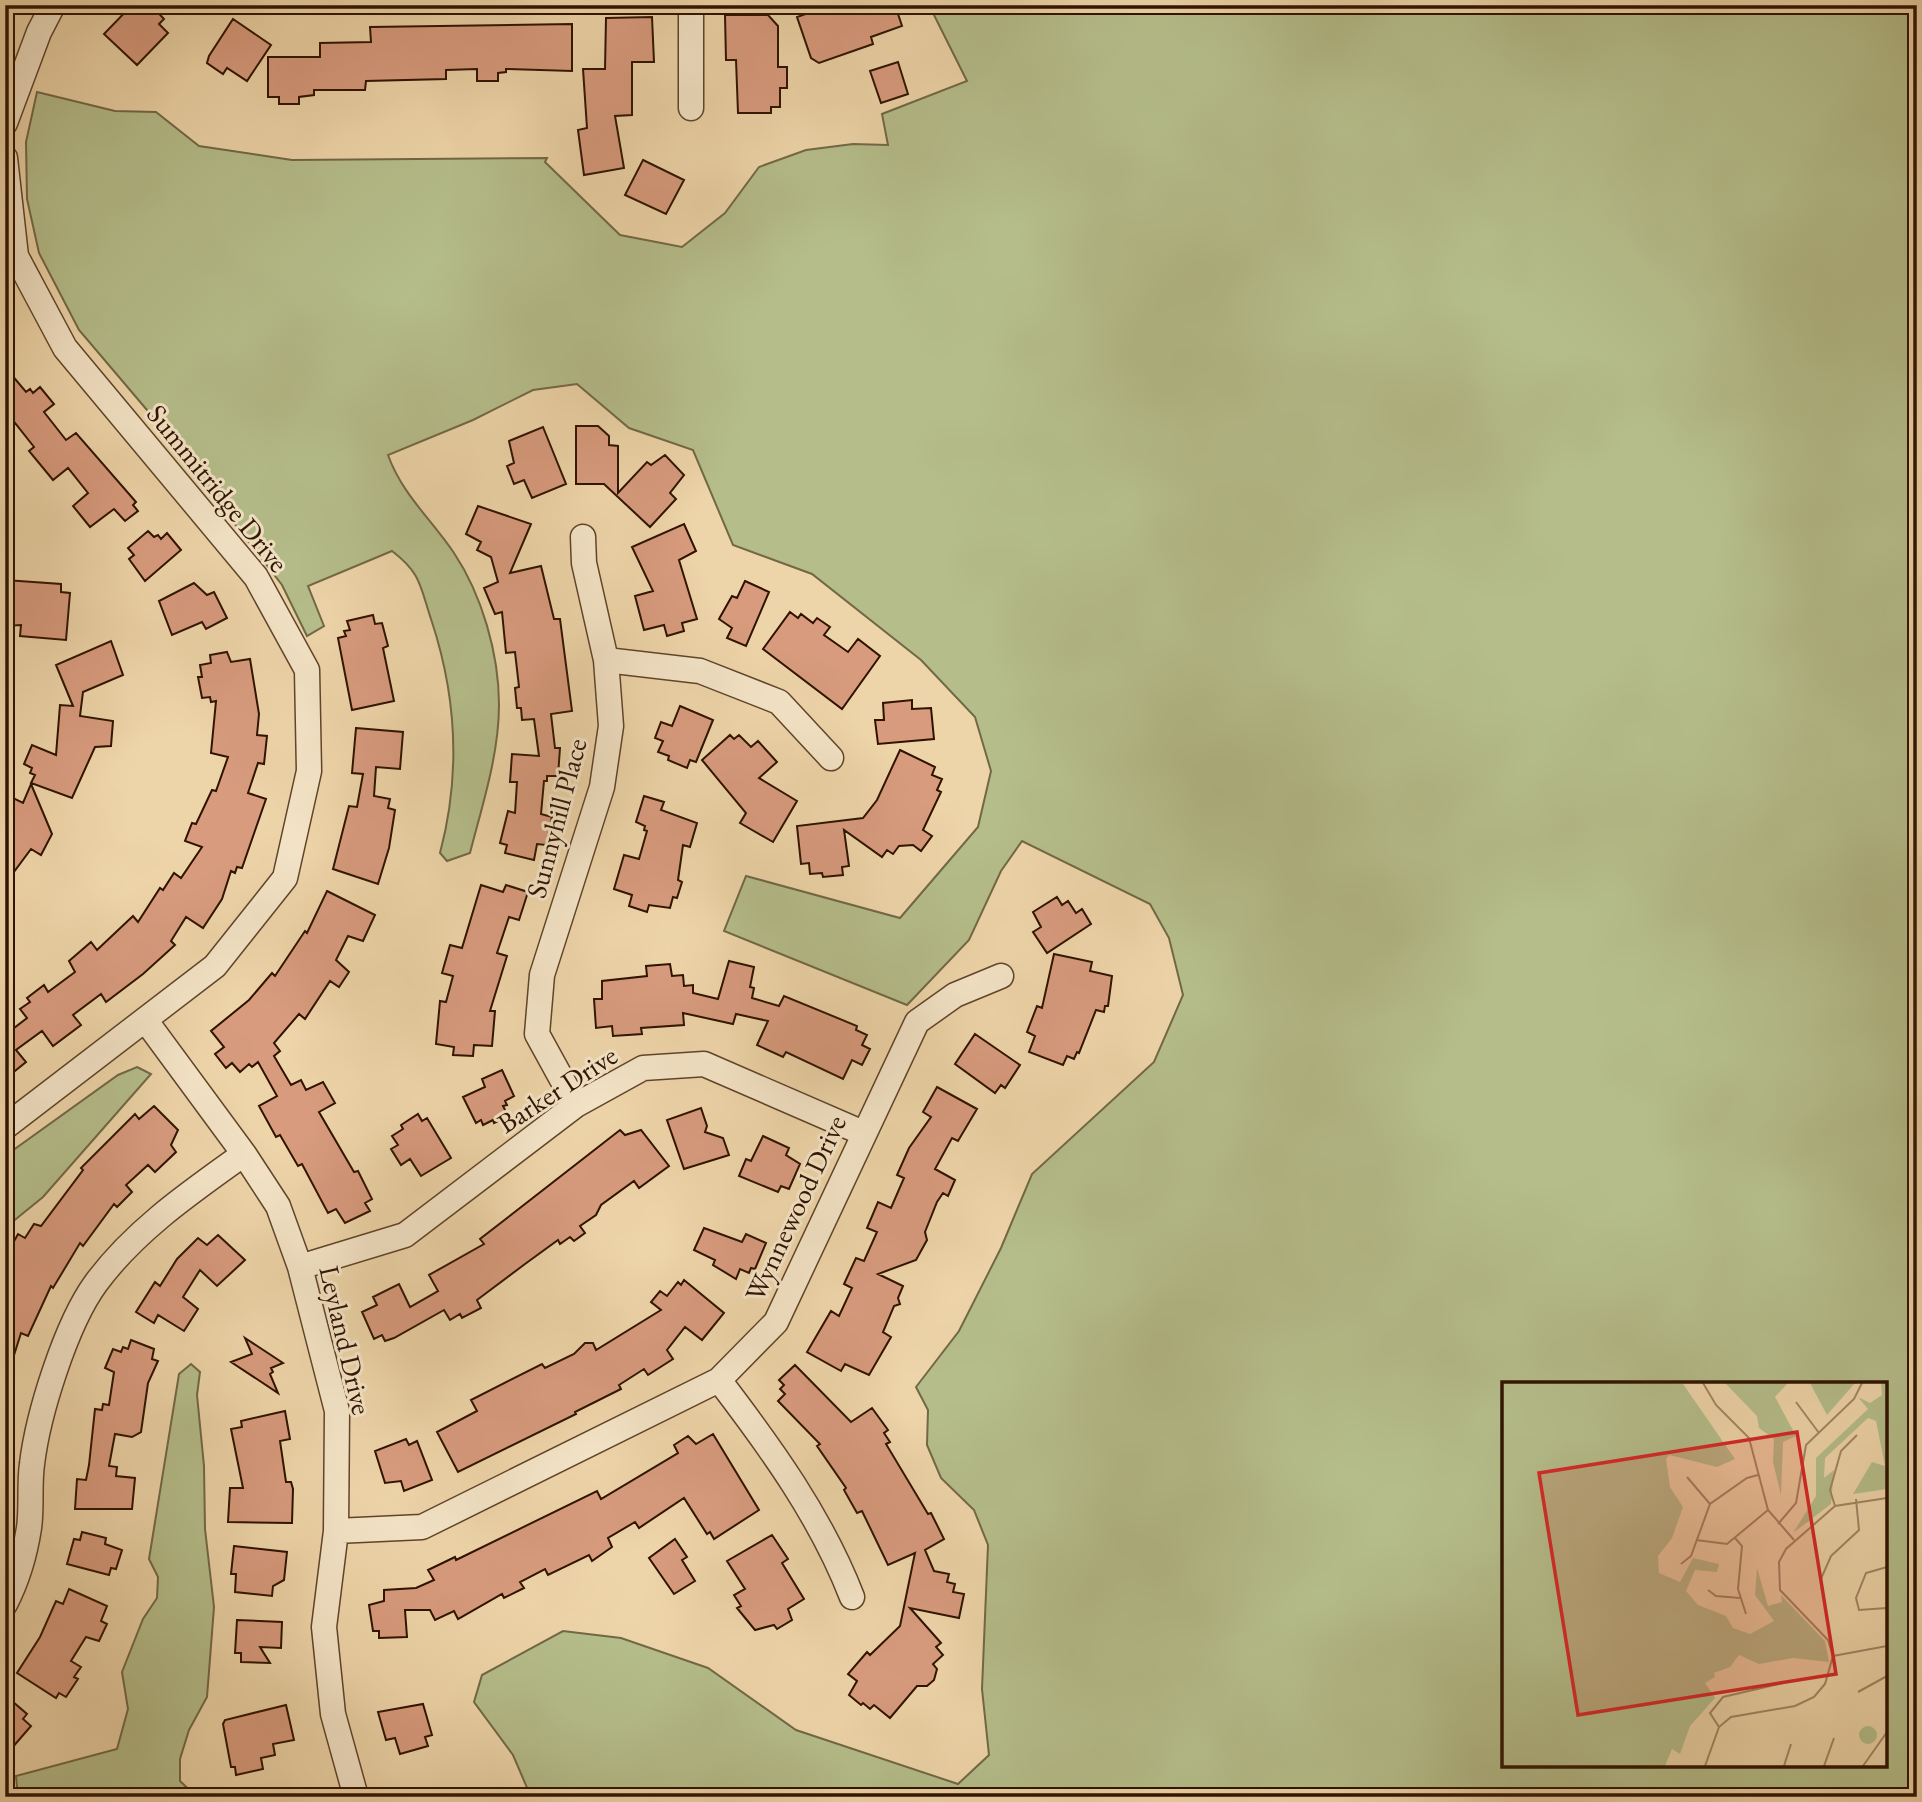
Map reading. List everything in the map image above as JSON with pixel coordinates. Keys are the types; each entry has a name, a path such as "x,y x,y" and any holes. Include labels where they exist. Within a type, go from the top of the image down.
{"street":[{"path":"5,123 39,32 53,5"},
{"path":"691,5 691,108"},
{"name":"Summitridge Drive","path":"5,158 16,256 65,348 256,577 307,670 309,771 285,878 215,966 5,1127"},
{"name":"Sunnyhill Place","path":"576,1105 537,1034 542,975 602,787 611,726 606,660 584,563 583,537"},
{"path":"606,660 701,671 779,702 831,758"},
{"name":"Wynnewood Drive","path":"335,1531 422,1527 719,1380 776,1322 917,1022 955,995 1000,976"},
{"name":"Leyland Drive","path":"146,1021 244,1154 278,1206 300,1267 337,1410 335,1531 324,1627 333,1714 356,1797"},
{"name":"Barker Drive","path":"300,1267 405,1236 576,1105 643,1068 704,1064 863,1133"},
{"path":"5,1605 16,1582 29,1529 32,1464 44,1404 63,1348 94,1285 134,1240 177,1202 244,1154"},
{"path":"719,1380 783,1464 838,1561 852,1597"}],"green space":[{"path":"929,5 1917,5 1917,1797 531,1797 513,1755 474,1702 482,1675 563,1631 621,1638 708,1668 796,1730 958,1784 989,1755 982,1689 988,1545 974,1510 941,1478 927,1445 928,1410 916,1387 959,1331 1001,1248 1032,1174 1154,1062 1183,995 1169,938 1150,904 1022,841 1001,871 969,940 907,1005 724,931 746,876 900,918 978,827 991,771 975,717 921,660 812,574 733,545 693,450 629,428 577,384 533,390 473,420 388,455 409,494 464,569 481,606 496,666 498,724 484,799 470,853 447,861 440,853 451,794 451,706 440,648 414,573 392,551 308,586 324,626 307,636 282,585 147,410 79,330 39,253 27,199 26,142 37,92 115,111 156,112 199,146 292,160 547,158 545,162 620,235 682,247 725,213 759,167 806,150 853,144 888,145 882,114 967,81"},
{"path":"137,1067 151,1074 43,1197 5,1228 5,1156 118,1075"},
{"path":"191,1364 200,1372 197,1395 204,1466 205,1529 214,1607 207,1697 189,1730 180,1759 180,1781 197,1797 18,1797 16,1776 117,1749 128,1709 122,1672 143,1619 157,1598 158,1577 149,1559 179,1374"}],"building":[{"path":"132,5 151,5 164,19 159,24 168,33 137,65 104,34"},
{"path":"831,5 895,5 902,26 871,37 873,44 819,63 811,58 797,17"},
{"path":"725,15 768,15 778,26 778,67 787,67 787,88 780,88 780,107 771,107 771,113 738,113 736,60 726,60"},
{"path":"652,17 654,62 632,62 632,115 615,116 624,168 584,175 578,130 587,128 583,69 605,69 606,18"},
{"path":"233,19 271,45 247,81 227,68 223,74 207,63"},
{"path":"572,24 572,71 506,69 506,72 498,73 498,81 477,81 477,69 446,70 446,79 366,81 365,90 314,90 314,95 299,97 299,104 279,104 279,97 268,97 268,57 320,57 320,43 371,42 370,27"},
{"path":"898,62 908,94 881,103 870,71"},
{"path":"643,160 684,180 666,214 625,195"},
{"path":"5,367 26,392 30,389 33,393 40,387 54,404 44,412 66,440 76,433 136,502 133,505 138,511 125,521 114,509 90,527 73,506 88,493 68,468 53,480 29,451 34,447 15,423 5,431"},
{"path":"576,426 598,426 609,436 609,445 618,446 618,493 647,462 651,465 665,455 684,475 670,493 676,499 650,527 604,484 576,484"},
{"path":"543,427 566,484 532,498 524,480 514,484 507,466 514,463 509,441"},
{"path":"478,506 531,524 510,573 541,566 554,619 560,619 572,711 551,714 555,748 560,748 558,776 547,776 547,781 544,781 541,814 552,817 546,845 537,844 534,860 505,853 507,845 500,843 508,811 515,813 517,782 510,782 512,754 539,756 534,719 522,720 521,708 517,708 515,688 519,687 515,652 506,653 502,612 495,614 484,588 498,582 491,557 477,550 481,542 466,534"},
{"path":"684,524 696,551 679,560 697,619 682,623 684,631 667,636 664,625 644,630 635,596 653,591 632,547"},
{"path":"148,531 161,539 167,533 181,550 145,581 129,559 134,555 128,548"},
{"path":"5,580 61,584 61,592 70,593 66,640 20,636 21,625 5,626"},
{"path":"745,581 769,592 746,646 727,638 732,628 719,619 732,596 737,598"},
{"path":"194,583 207,595 214,592 227,618 206,629 202,622 172,635 159,601"},
{"path":"790,612 798,618 801,614 813,623 817,618 830,627 824,635 848,652 858,639 880,656 842,709 763,649"},
{"path":"373,615 375,624 382,623 388,646 383,648 394,701 352,710 338,638 346,636 344,631 350,630 347,621"},
{"path":"111,641 123,675 83,692 80,716 113,721 111,746 95,747 72,798 31,783 35,775 30,773 32,768 24,764 32,745 56,755 60,705 73,706 56,665"},
{"path":"227,652 231,662 250,659 259,714 257,735 267,736 264,764 258,763 248,793 266,799 242,868 237,867 235,873 231,871 222,899 203,928 186,917 171,941 175,945 143,974 106,1002 101,994 73,1015 81,1025 53,1046 42,1031 16,1050 26,1062 5,1079 5,1035 27,1018 20,1009 30,1002 27,998 44,985 48,992 75,972 69,961 91,942 97,950 133,916 138,922 160,888 163,890 174,873 181,878 202,847 185,841 192,823 196,824 212,790 216,791 228,757 211,753 216,701 211,702 210,697 202,698 198,677 202,677 200,665 211,663 210,655"},
{"path":"912,700 912,709 931,708 934,739 878,744 875,720 884,720 883,703"},
{"path":"680,706 713,720 696,762 690,760 687,768 668,760 669,756 658,752 663,741 655,738 661,722 672,726"},
{"path":"356,728 403,732 400,769 376,767 374,796 390,799 388,808 395,810 389,848 378,884 333,869 349,806 357,807 363,774 352,773"},
{"path":"730,735 734,739 739,735 751,747 758,741 777,762 759,778 797,801 773,842 740,823 746,813 702,760"},
{"path":"900,750 935,767 932,775 942,779 937,790 941,792 923,830 932,836 921,851 913,845 899,846 893,854 887,850 882,857 844,830 849,866 842,867 843,875 823,877 822,873 810,874 809,863 801,864 797,826 863,818 877,800"},
{"path":"31,784 52,834 41,855 31,849 5,884 5,794 23,803"},
{"path":"644,796 664,802 661,810 697,823 690,847 683,845 678,880 682,882 677,898 673,897 670,908 649,905 647,912 629,906 632,895 614,889 624,855 639,859 647,831 644,830 645,826 636,822"},
{"path":"481,885 503,892 506,885 528,892 519,920 509,917 497,953 507,956 490,1011 495,1011 492,1046 474,1045 473,1056 453,1055 454,1047 436,1044 440,1001 446,1002 453,976 442,973 450,945 462,948"},
{"path":"327,891 375,915 363,941 348,936 336,960 349,972 339,987 330,981 305,1019 299,1014 274,1043 280,1051 274,1056 291,1085 301,1080 306,1090 323,1082 335,1103 319,1112 354,1172 358,1171 372,1199 365,1203 370,1211 345,1223 336,1209 328,1213 302,1164 298,1166 280,1135 276,1137 259,1106 277,1096 258,1062 252,1067 249,1064 240,1072 232,1063 226,1068 215,1054 224,1047 211,1031 249,1000 272,973 275,976 305,931 307,933"},
{"path":"1057,897 1062,905 1068,901 1076,913 1082,909 1091,924 1047,953 1033,932 1041,927 1033,912"},
{"path":"1054,954 1092,962 1090,971 1112,976 1108,1006 1105,1006 1104,1012 1096,1010 1079,1053 1077,1052 1074,1059 1067,1056 1063,1065 1029,1052 1035,1036 1027,1032 1037,1006 1042,1008"},
{"path":"729,961 754,967 750,987 754,988 752,998 779,1006 784,996 857,1026 856,1030 867,1035 862,1045 870,1049 862,1065 852,1060 843,1079 786,1052 783,1057 757,1045 768,1021 736,1014 733,1024 683,1013 684,1025 641,1028 642,1034 613,1036 612,1026 596,1028 594,999 602,999 602,981 647,976 646,966 670,964 672,976 683,975 684,986 693,985 693,993 718,999"},
{"path":"975,1034 1020,1065 1005,1088 1001,1085 995,1093 955,1064"},
{"path":"502,1070 514,1096 505,1101 507,1105 503,1106 508,1116 494,1123 493,1120 483,1125 481,1120 476,1123 463,1097 485,1087 482,1079"},
{"path":"937,1087 977,1109 958,1141 952,1138 935,1169 955,1180 948,1196 943,1193 937,1202 925,1232 927,1240 916,1260 878,1274 903,1286 898,1298 900,1304 894,1306 883,1332 891,1337 869,1375 845,1364 841,1371 807,1352 831,1311 839,1316 852,1288 844,1284 856,1258 864,1261 877,1232 867,1228 878,1202 891,1208 904,1178 897,1175 909,1148 931,1117 923,1112"},
{"path":"154,1106 178,1130 171,1145 176,1152 155,1172 148,1165 126,1185 132,1192 117,1207 114,1204 83,1246 80,1243 53,1288 51,1286 28,1336 21,1333 9,1371 5,1371 5,1242 12,1245 18,1234 25,1238 34,1224 41,1226 83,1170 81,1168 135,1114 139,1119"},
{"path":"701,1108 707,1126 705,1132 723,1138 729,1155 684,1169 667,1120"},
{"path":"418,1114 422,1121 427,1118 451,1158 421,1176 410,1159 401,1165 391,1149 398,1145 392,1136 403,1129 401,1125"},
{"path":"620,1130 625,1135 641,1130 669,1166 639,1188 634,1181 601,1205 596,1215 580,1226 585,1233 574,1241 570,1237 560,1244 558,1240 477,1300 481,1308 462,1318 460,1314 450,1320 444,1310 394,1338 385,1341 382,1335 374,1339 362,1312 377,1305 373,1297 399,1284 410,1307 438,1291 429,1275 484,1244 480,1239"},
{"path":"763,1136 789,1148 786,1155 800,1164 789,1189 781,1186 778,1192 739,1176 746,1159 751,1161"},
{"path":"704,1228 742,1242 746,1234 766,1243 755,1269 751,1268 749,1273 740,1269 736,1279 713,1265 715,1260 694,1250"},
{"path":"218,1235 245,1260 217,1286 200,1270 183,1297 198,1309 184,1331 158,1315 154,1323 136,1312 155,1282 160,1286 177,1259 198,1238 207,1245"},
{"path":"684,1280 724,1313 702,1340 685,1327 667,1350 673,1359 648,1375 644,1369 619,1385 621,1389 575,1412 576,1414 458,1472 437,1432 477,1411 471,1400 542,1364 545,1368 574,1354 585,1343 593,1343 596,1350 661,1310 651,1302 660,1291 667,1296 678,1282 681,1285"},
{"path":"245,1338 283,1363 271,1368 273,1372 270,1374 278,1393 231,1362 252,1354"},
{"path":"131,1340 154,1349 152,1359 158,1361 148,1383 141,1432 132,1437 115,1434 109,1466 117,1467 116,1476 135,1478 132,1509 75,1509 77,1479 86,1480 89,1465 95,1409 102,1410 103,1404 109,1405 114,1372 105,1368 113,1349 121,1352 123,1347 128,1349"},
{"path":"795,1365 851,1422 872,1408 888,1430 884,1433 890,1442 886,1444 928,1514 931,1513 944,1539 925,1550 934,1571 949,1574 947,1582 955,1584 953,1592 964,1594 959,1618 910,1608 941,1643 936,1647 943,1655 933,1664 937,1669 934,1680 927,1686 917,1686 890,1718 874,1705 870,1709 849,1695 857,1681 848,1674 867,1652 870,1655 900,1626 915,1553 888,1565 862,1511 857,1513 844,1490 846,1488 817,1446 820,1444 778,1401 785,1394 780,1389 784,1385 779,1380"},
{"path":"285,1411 290,1439 280,1441 286,1482 291,1482 293,1489 292,1523 228,1522 230,1488 243,1488 231,1429 242,1427 241,1421"},
{"path":"713,1434 759,1510 714,1539 710,1532 707,1534 684,1498 639,1528 635,1522 608,1538 612,1547 592,1561 589,1555 548,1575 545,1569 520,1582 524,1588 504,1598 502,1594 458,1619 454,1611 435,1620 430,1610 405,1610 407,1637 379,1638 379,1631 373,1631 369,1605 384,1601 384,1590 416,1588 434,1580 428,1570 455,1557 456,1560 597,1491 601,1499 678,1453 674,1445 688,1436 696,1444"},
{"path":"406,1439 409,1445 417,1441 432,1480 404,1491 401,1481 385,1483 375,1451"},
{"path":"82,1532 106,1538 105,1544 122,1550 116,1569 111,1568 109,1575 67,1564 74,1539 80,1540"},
{"path":"772,1535 788,1559 782,1563 804,1599 788,1609 792,1620 777,1629 774,1625 755,1630 737,1608 741,1606 734,1595 745,1589 727,1561"},
{"path":"675,1539 687,1557 682,1560 695,1581 674,1594 649,1558"},
{"path":"234,1546 287,1552 284,1580 273,1586 272,1596 235,1592 236,1574 231,1574"},
{"path":"69,1589 107,1606 101,1621 107,1624 99,1641 86,1637 71,1661 81,1667 74,1677 78,1679 66,1697 59,1693 56,1698 17,1673 40,1637 56,1601 63,1604"},
{"path":"237,1620 282,1622 281,1648 260,1647 270,1663 241,1662 241,1653 235,1653"},
{"path":"5,1695 27,1714 23,1719 31,1726 5,1756"},
{"path":"423,1704 432,1735 425,1737 428,1746 400,1754 395,1738 386,1740 378,1712"},
{"path":"286,1705 294,1740 273,1744 275,1755 261,1758 263,1769 236,1775 235,1767 231,1767 223,1724 225,1720"}]}
